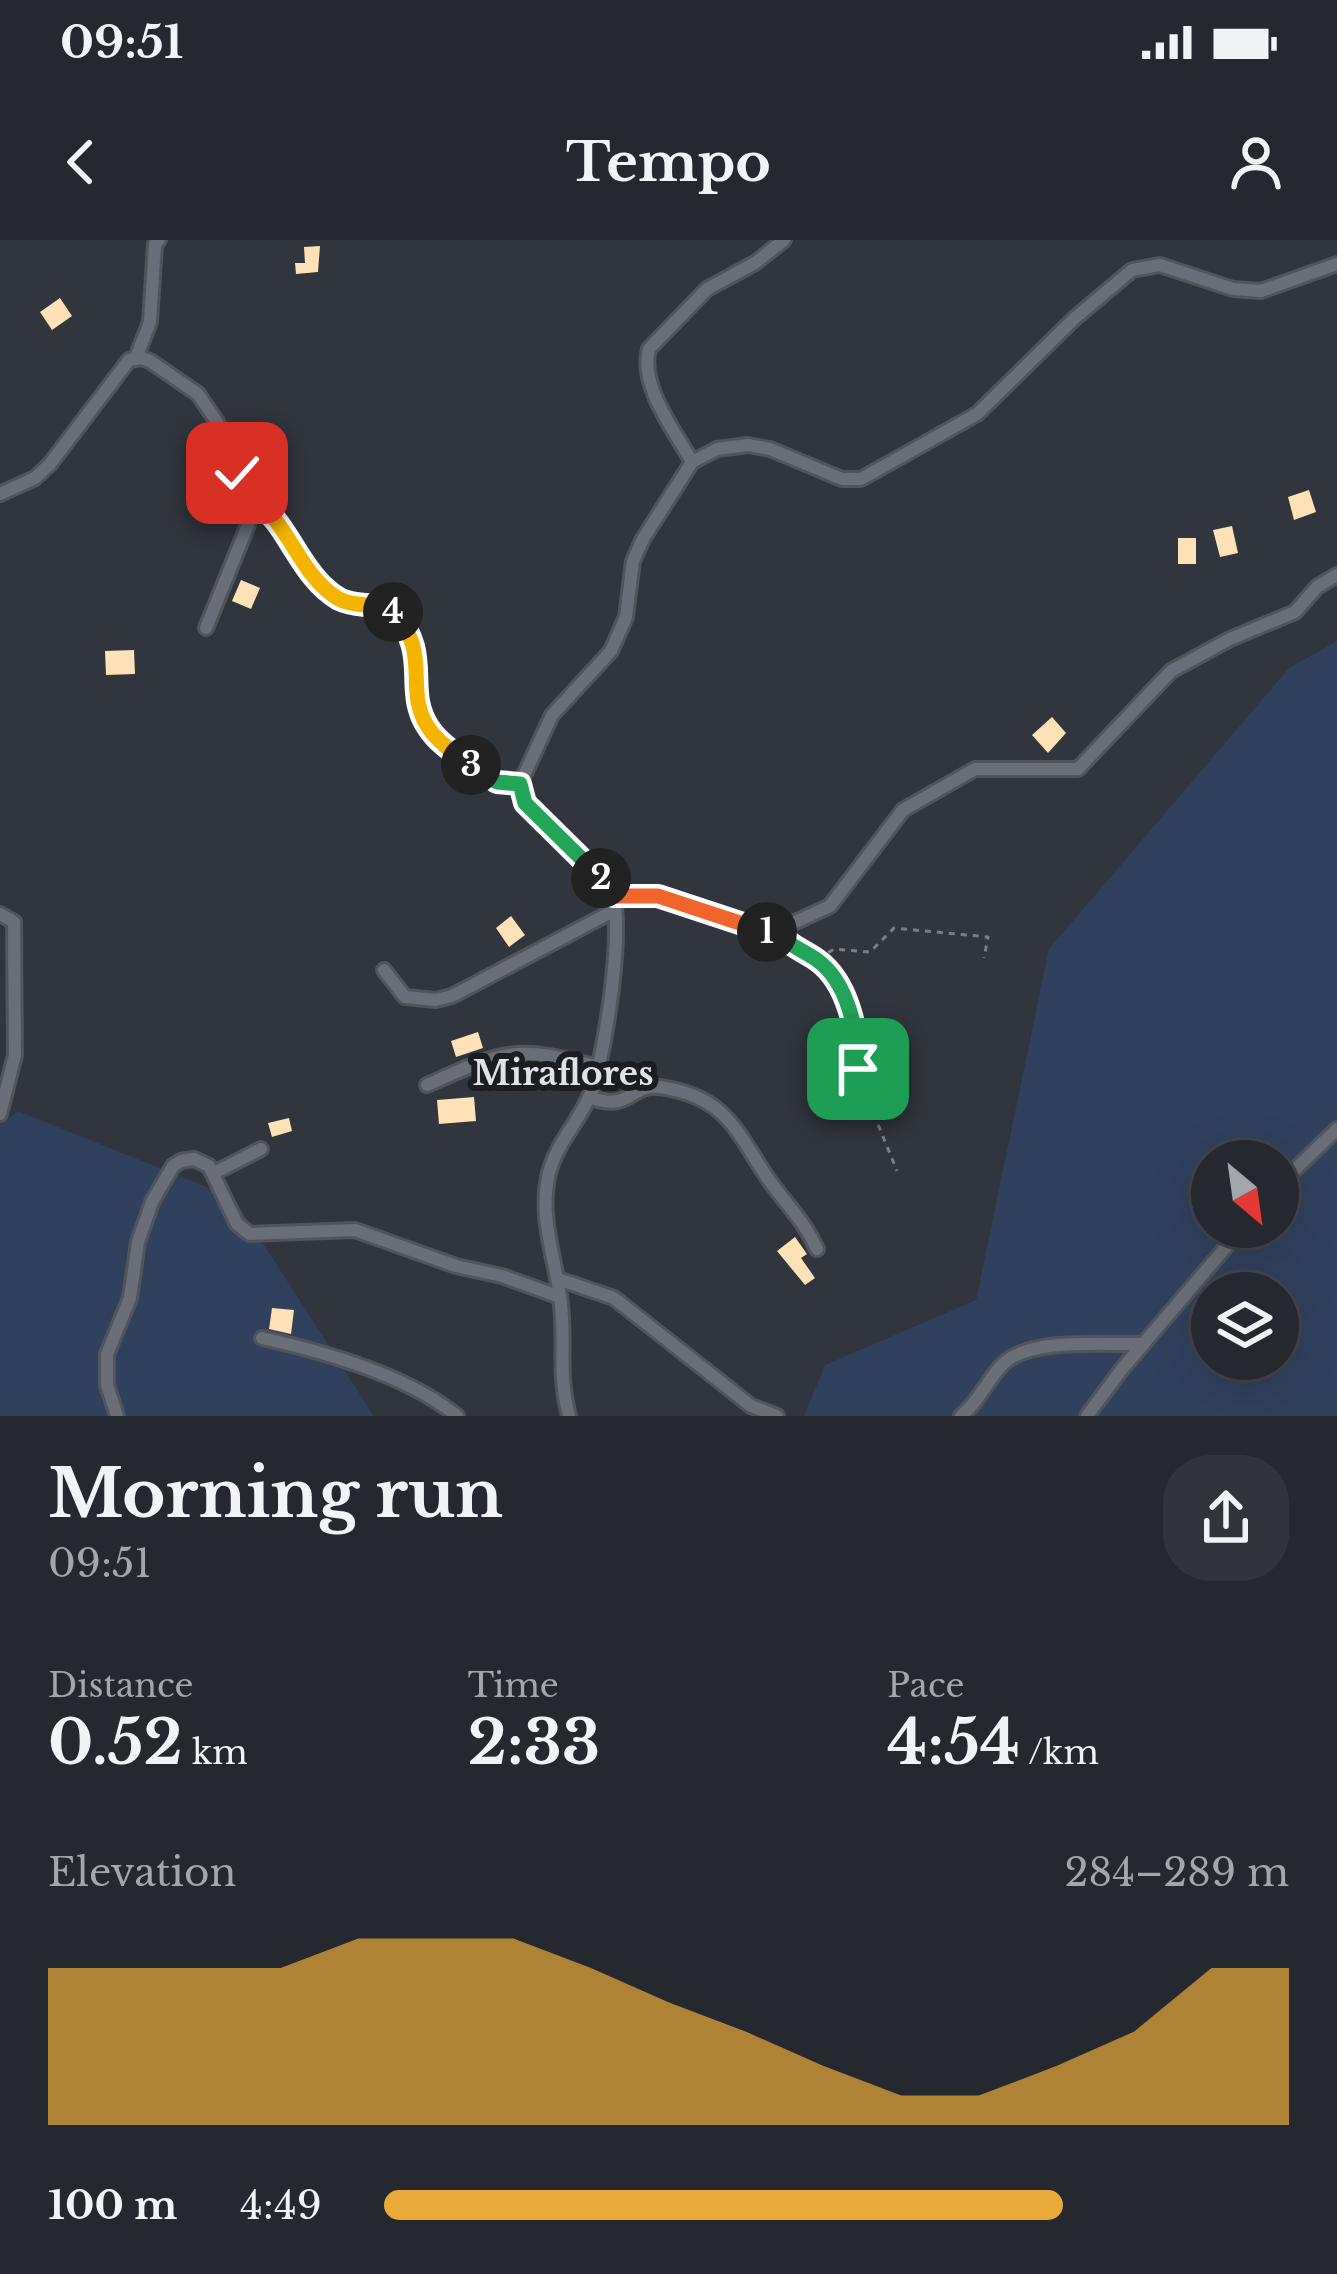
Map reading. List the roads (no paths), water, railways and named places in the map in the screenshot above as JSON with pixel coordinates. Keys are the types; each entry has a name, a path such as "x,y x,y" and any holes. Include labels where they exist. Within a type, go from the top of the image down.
{"street":[{"path":"0,494 35,478 50,464 122,369 136,358 150,322 159,240"},
{"path":"692,463 647,375 649,349 707,289 755,263 784,240"},
{"path":"569,1416 560,1374 558,1279 544,1217 556,1148 590,1097 599,1067 610,1007 615,903 605,881 525,803 520,784 552,715 611,652 626,617 633,562 692,463 708,452 748,445 770,448 842,479 861,478 977,414 1132,270 1160,265 1233,289 1262,291 1337,264"},
{"path":"136,358 199,394 218,422 248,490 333,595 349,603 382,606 404,624 418,660 418,702 429,730 484,774 510,785 520,784"},
{"path":"206,628 248,525 248,490"},
{"path":"384,970 405,997 436,1000 452,996 615,903 658,896 748,928 778,930 830,906 911,805 983,767 1078,769 1171,671 1230,639 1295,613 1317,587 1337,574"},
{"path":"0,914 14,922 15,1055 0,1114"},
{"path":"427,1085 494,1055 519,1052 539,1052 599,1067"},
{"path":"590,1097 609,1104 659,1087 700,1100 724,1114 736,1124 765,1173 800,1216 817,1249"},
{"path":"1299,1166 1337,1130"},
{"path":"214,1173 261,1149"},
{"path":"117,1416 107,1385 107,1354 130,1298 138,1243 152,1202 173,1166 181,1161 194,1159 209,1166 237,1225 250,1234 355,1230 560,1297"},
{"path":"1088,1416 1225,1248"},
{"path":"558,1279 614,1298 751,1406 777,1416"},
{"path":"262,1338 322,1352 396,1379 458,1416"},
{"path":"961,1416 1004,1363 1019,1353 1047,1346 1143,1344"}],"district":[{"name":"Miraflores","path":"563,1073"}]}
